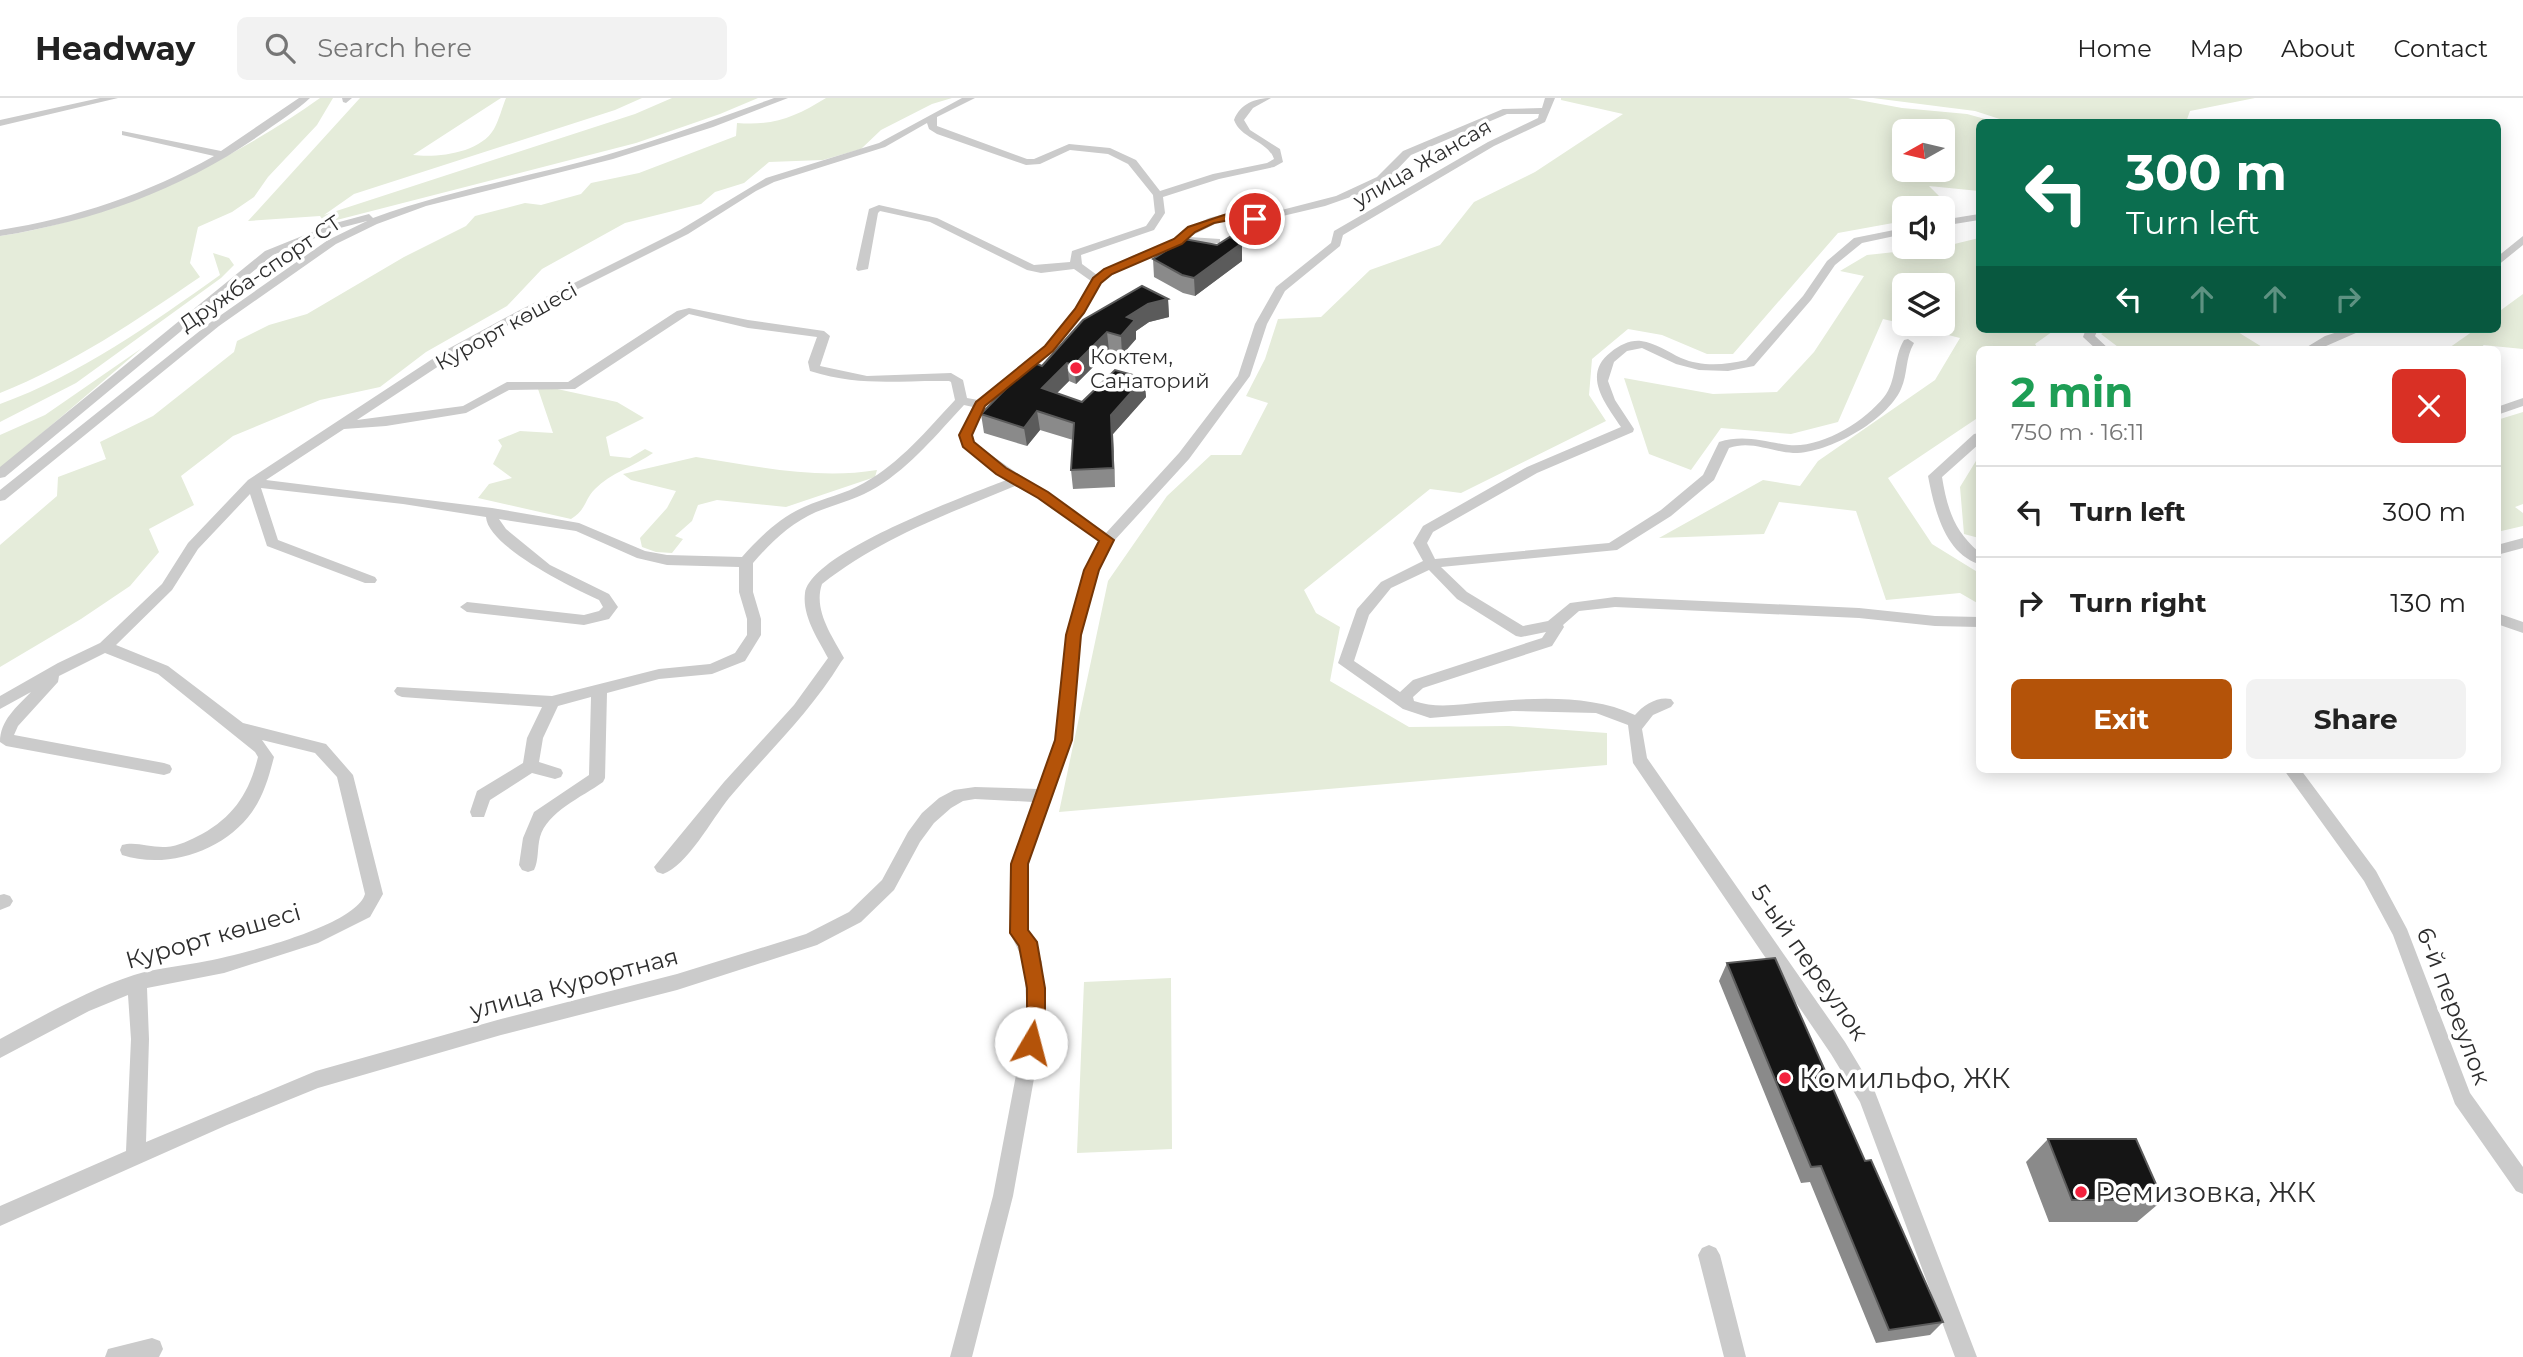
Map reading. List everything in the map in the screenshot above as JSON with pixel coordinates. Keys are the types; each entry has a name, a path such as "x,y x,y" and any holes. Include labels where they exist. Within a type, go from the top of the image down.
{"street":[{"path":"0,123 113,98"},
{"path":"0,233 59,223 104,209 224,155 305,98"},
{"name":"Дружба-спорт СТ","path":"0,497 215,324 332,242 373,222 422,204 622,154 783,98"},
{"name":"Курорт көшесі","path":"3,703 63,667 105,647 167,587 193,546 253,483 450,353 522,313 684,232 770,180 874,149 970,98"},
{"path":"1158,195 1216,176 1270,165 1279,160 1276,151 1240,125 1240,117 1246,108 1266,98"},
{"path":"1178,242 1192,229 1210,221 1230,216 1255,219 1354,192 1378,181 1398,166 1407,153 1506,111 1545,111 1550,98"},
{"name":"улица Жансая","path":"961,1357 1003,1196 1036,1017 1036,988 1028,942 1019,933 1019,864 1063,740 1074,635 1091,570 1107,540 1184,456 1244,376 1261,324 1280,289 1336,244 1339,233 1491,144 1542,120 1545,111"},
{"path":"932,116 933,127 940,132 1026,162 1036,162 1069,147 1110,151 1132,162 1158,195 1160,213 1150,228 1082,249 1076,253 1076,265"},
{"path":"125,134 224,155"},
{"path":"0,474 264,257 335,226 422,204"},
{"path":"862,269 869,223 873,211 880,208 942,223 1031,268 1041,270 1076,265 1097,281"},
{"path":"1955,221 1976,217"},
{"path":"1892,233 1858,240 1831,263 1807,298 1750,363 1711,368 1686,364 1659,349 1636,344 1618,351 1608,359 1602,379 1606,392 1628,429 1532,470 1428,529 1420,543 1429,564 1460,595 1521,632 1553,625 1575,607 1615,602 1859,612 1935,621 1976,622"},
{"path":"1107,540 1043,495 1016,481 968,444 966,435 980,404 1049,349 1080,311 1097,281 1108,272 1178,242 1207,239 1216,241"},
{"path":"2501,259 2523,239"},
{"path":"341,425 386,422 466,410 507,386 571,386 681,313 689,311 748,324 820,334 824,337 814,368 838,377 867,381 951,377 957,380 961,401"},
{"path":"2089,333 2089,337 2099,346"},
{"path":"2316,346 2348,333"},
{"path":"1666,703 1647,711 1637,723 1596,707 1513,705 1430,712 1408,705 1346,663 1362,613 1386,585 1429,564 1612,547 1667,513 1709,477 1724,445 1737,439 1794,449 1816,447 1861,421 1888,400 1896,388 1902,351 1908,343"},
{"path":"961,401 980,404"},
{"path":"402,691 552,702 659,674 712,669 740,657 754,635 754,619 746,592 746,562 778,528 809,510 854,495 892,470 914,451 961,401"},
{"path":"2501,410 2523,402"},
{"path":"1976,440 1935,475 1942,516 1960,545 1976,557"},
{"path":"663,867 670,863 727,789 784,727 836,658 815,618 813,588 816,582 855,551 883,536 1016,481"},
{"path":"370,580 272,543 253,483 492,512 579,527 642,555 667,560 746,562"},
{"path":"467,607 584,620 604,615 611,607 604,597 545,568 493,523 492,512"},
{"path":"2501,549 2523,542"},
{"path":"2501,620 2523,628"},
{"path":"1408,705 1405,697 1409,690 1418,684 1547,642 1557,627 1553,625"},
{"name":"Курорт көшесі","path":"0,1049 71,1010 137,982 210,968 296,943 362,914 370,906 374,894 345,775 320,748 239,728 163,670 105,647"},
{"path":"63,667 12,723 5,737 12,741 164,769"},
{"path":"528,865 531,838 540,817 597,778 599,689"},
{"path":"478,812 483,796 530,766 535,737 552,702"},
{"name":"5-ый переулок","path":"1637,723 1634,728 1639,759 1653,782 1838,1048 1868,1098 1966,1357"},
{"path":"128,850 162,854 186,850 237,820 251,801 261,780 266,757 261,748 239,728"},
{"path":"530,766 555,773"},
{"name":"6-й переулок","path":"2294,773 2370,876 2402,934 2462,1098 2523,1184"},
{"name":"улица Курортная","path":"135,1156 316,1080 501,1027 677,982 811,940 855,918 888,885 928,817 960,795 975,793 1042,796"},
{"path":"0,1216 135,1156 141,1039 137,982"},
{"path":"1710,1255 1735,1357"},
{"path":"116,1357 152,1349"}],"green space":[{"path":"320,98 333,98 317,125 268,177 254,197 232,212 198,227 190,263 200,277 78,355 0,393 0,236 84,217 168,185 247,144"},
{"path":"360,98 501,98 413,155 423,156 458,152 479,144 494,129 506,98 642,98 615,110 354,194 324,215 635,114 672,98 758,98 636,143 325,223 320,216 248,221"},
{"path":"826,98 952,98 932,104 881,130 861,149 823,160 769,162 744,183 715,192 701,204 625,223 542,269 507,306 426,352 380,387 320,400 233,436 181,476 194,505 149,529 159,552 130,586 0,667 0,545 57,496 58,477 106,459 100,442 153,416 234,352 237,341 269,325 307,314 404,257 466,226 475,216 525,203 541,205 581,194 591,183 639,173 736,136 737,123 762,123 784,119"},
{"path":"1561,98 1848,98 1902,108 1967,114 1985,119 1976,119 1976,191 1929,186 1939,196 1892,196 1892,223 1838,233 1733,354 1707,354 1662,335 1628,329 1592,359 1589,395 1606,421 1461,493 1430,489 1304,590 1316,613 1340,627 1330,681 1409,727 1509,726 1607,733 1607,765 1059,812 1108,581 1167,496 1211,455 1241,455 1268,403 1246,396 1265,359 1278,319 1321,317 1370,270 1440,245 1474,202 1535,172 1623,114"},
{"path":"1873,98 2255,98 2190,111 2187,119 2000,119 1975,111"},
{"path":"1976,239 1976,333 2050,333 2035,344 2036,346 1976,346 1976,419 1888,478 1932,544 1976,571 1976,602 1960,593 1886,600 1856,511 1779,502 1764,534 1659,538 1763,480 1800,486 1818,461 1935,380 1960,338 1952,336 1955,336 1955,273 1892,273 1892,321 1883,319 1838,422 1791,434 1721,428 1691,470 1649,454 1624,378 1713,394 1777,392 1814,352 1864,276 1840,271 1867,255 1892,252 1892,259 1955,259 1955,244"},
{"path":"213,253 229,258 234,265 221,278 76,383 0,422 0,404 87,363 141,330 220,275"},
{"path":"2523,294 2523,349 2483,345 2452,346 2470,333 2501,333 2501,310"},
{"path":"2239,333 2261,346 2117,346 2101,334"},
{"path":"142,348 0,469 0,435 45,415"},
{"path":"548,387 617,402 644,418 606,437 610,456 630,458 645,449 653,453 601,483 591,493 580,512 571,519 478,498 489,484 512,478 493,464 502,446 498,440 520,431 553,433 538,389"},
{"path":"2523,412 2523,504 2515,507 2523,513 2523,526 2501,531 2501,419"},
{"path":"696,457 809,473 877,470 875,477 786,507 717,500 698,505 692,521 675,536 683,539 672,553 656,552 642,547 640,538 667,508 676,491 631,480 623,474"},
{"path":"1976,461 1976,537 1964,534 1960,487"},
{"path":"1171,978 1172,1149 1077,1153 1084,982"}],"building":[{"path":"1230,237 1242,243 1194,278 1182,275 1153,259 1184,239 1217,245"},
{"path":"1142,286 1168,299 1148,304 1127,317 1135,320 1121,336 1107,332 1074,365 1067,363 1042,388 1082,402 1115,370 1144,378 1111,415 1113,468 1071,470 1074,423 1037,411 1024,428 981,414 1032,362 1042,366 1083,320"},
{"name":"Комильфо, ЖК","path":"1775,958 1865,1161 1871,1160 1943,1322 1889,1330 1821,1166 1811,1167 1727,963"},
{"path":"2048,1139 2136,1139 2163,1200 2072,1200"}],"place":[{"name":"Коктем, Санаторий","path":"1076,368"},
{"name":"Комильфо, ЖК","path":"1785,1078"},
{"name":"Ремизовка, ЖК","path":"2081,1192"}],"route":[{"path":"1031,1043 1036,1017 1036,988 1028,942 1019,933 1019,864 1063,740 1074,635 1091,570 1107,540 1043,495 1001,471 968,444 966,435 980,404 1000,391 1049,349 1080,311 1088,292 1108,272 1178,242 1192,229 1210,221 1230,216 1255,219"}]}
